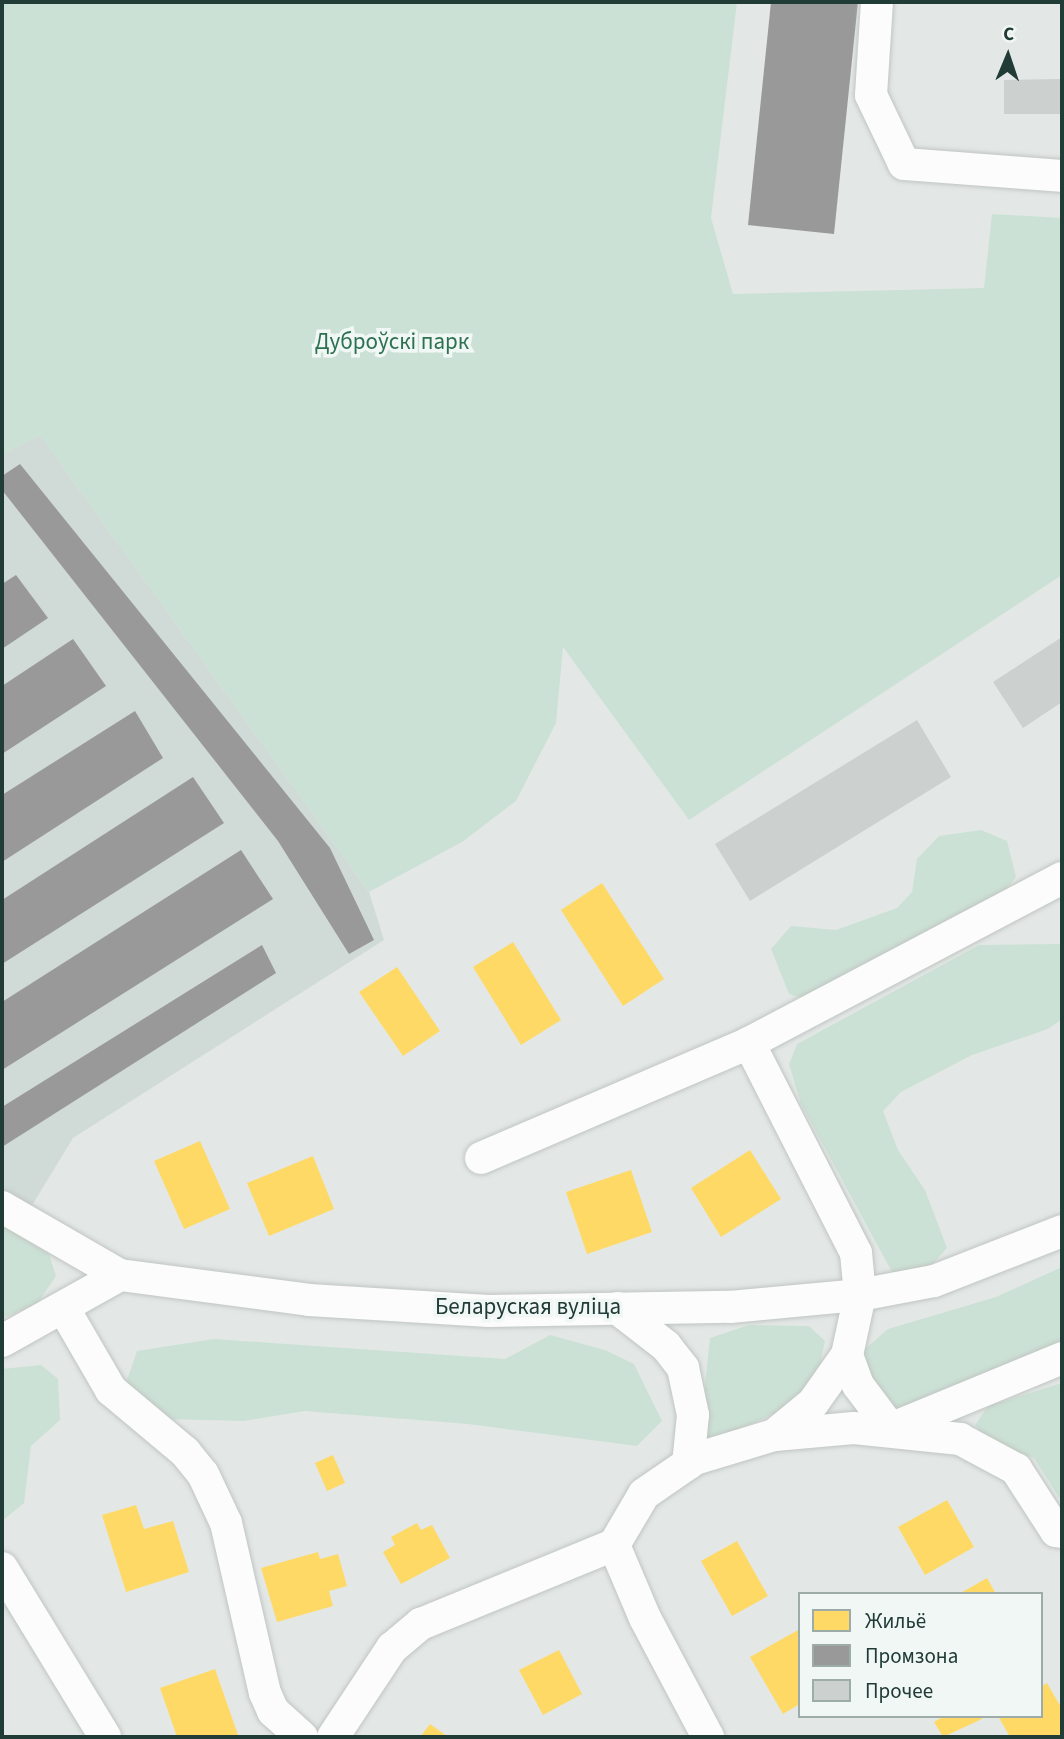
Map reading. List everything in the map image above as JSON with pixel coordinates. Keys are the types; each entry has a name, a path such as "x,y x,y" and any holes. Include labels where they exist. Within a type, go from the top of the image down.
{"street":[{"path":"877,2 872,95 904,164 1062,176"},
{"path":"481,1158 749,1043 1062,878"},
{"path":"749,1043 856,1254 860,1295 847,1355 813,1403 774,1435"},
{"path":"2,1207 120,1275 64,1309 2,1341"},
{"name":"Беларуская вуліца","path":"120,1275 309,1300 489,1311 730,1307 860,1295 934,1281 1062,1231"},
{"path":"617,1308 666,1346 683,1368 693,1415 688,1464"},
{"path":"64,1309 111,1390 185,1452 204,1474 226,1523 265,1693 273,1711 302,1737"},
{"path":"847,1355 858,1385 891,1429"},
{"path":"891,1429 1062,1358"},
{"path":"333,1737 392,1648 421,1625 614,1545 644,1494 688,1464 774,1435 827,1428 891,1429 961,1439 1001,1457 1028,1484 1060,1537"},
{"path":"614,1545 645,1618 708,1737"},
{"path":"2,1568 105,1737"}],"shaded area":[{"path":"40,435 369,892 384,940 73,1138 23,1220 2,1207 2,455"}],"green space":[{"name":"Дуброўскі парк","path":"2,2 737,2 711,218 733,294 984,288 992,214 1062,218 1062,575 689,820 563,647 556,723 516,801 462,842 369,892 40,435 2,455"},
{"path":"981,830 1007,841 1016,877 995,903 806,999 789,994 771,949 791,926 836,930 897,908 912,892 917,859 939,836"},
{"path":"1060,944 1062,1019 1048,1029 972,1055 901,1092 883,1111 898,1150 925,1190 947,1248 929,1268 892,1272 801,1104 789,1064 797,1044 979,945"},
{"path":"2,1225 49,1254 56,1276 37,1304 2,1318"},
{"path":"1062,1267 1062,1344 901,1410 875,1401 861,1376 865,1349 888,1329 996,1297"},
{"path":"749,1325 809,1326 825,1341 817,1378 777,1412 711,1442 700,1432 710,1338"},
{"path":"550,1335 605,1350 634,1364 662,1421 637,1446 468,1424 305,1411 244,1421 164,1419 125,1386 137,1351 214,1339 505,1359"},
{"path":"41,1365 58,1379 60,1420 31,1446 24,1503 2,1521 2,1369"},
{"path":"1062,1383 1062,1502 1034,1458 991,1444 975,1425 988,1406"}],"building: Жильё":[{"path":"602,883 664,979 623,1006 561,910"},
{"path":"513,942 561,1020 521,1045 473,967"},
{"path":"397,967 440,1031 403,1056 359,992"},
{"path":"200,1141 230,1209 184,1229 154,1161"},
{"path":"750,1150 781,1199 721,1237 691,1188"},
{"path":"313,1156 334,1209 269,1236 247,1183"},
{"path":"631,1170 652,1232 587,1254 566,1192"},
{"path":"333,1455 345,1483 327,1491 315,1463"},
{"path":"947,1500 974,1547 925,1575 898,1527"},
{"path":"136,1505 144,1529 173,1521 189,1572 126,1592 102,1515"},
{"path":"417,1523 421,1530 432,1525 450,1558 401,1584 383,1552 395,1545 391,1537"},
{"path":"737,1541 768,1596 732,1616 701,1561"},
{"path":"318,1552 320,1559 338,1554 347,1586 329,1591 333,1606 277,1622 261,1568"},
{"path":"987,1578 995,1592 962,1592"},
{"path":"798,1630 798,1705 783,1714 750,1657"},
{"path":"559,1650 582,1694 543,1715 519,1670"},
{"path":"215,1669 238,1735 177,1737 160,1688"},
{"path":"1047,1683 1062,1709 1062,1737 1010,1737 999,1718 1043,1718 1043,1686"},
{"path":"941,1718 982,1719 943,1737 934,1722"},
{"path":"430,1724 448,1737 420,1737"}],"building: Промзона":[{"path":"771,2 858,2 834,234 748,225"},
{"path":"20,464 330,848 374,940 349,954 278,841 2,490 2,476"},
{"path":"16,575 48,618 2,649 2,584"},
{"path":"73,639 106,686 2,754 2,686"},
{"path":"135,711 163,758 2,862 2,795"},
{"path":"193,777 224,823 2,964 2,900"},
{"path":"241,850 273,899 2,1070 2,1002"},
{"path":"262,945 276,973 2,1147 2,1107"}],"building: Прочее":[{"path":"1062,79 1062,114 1004,114 1004,80"},
{"path":"1062,637 1062,702 1023,728 993,682"},
{"path":"917,720 951,777 750,901 715,844"}]}
